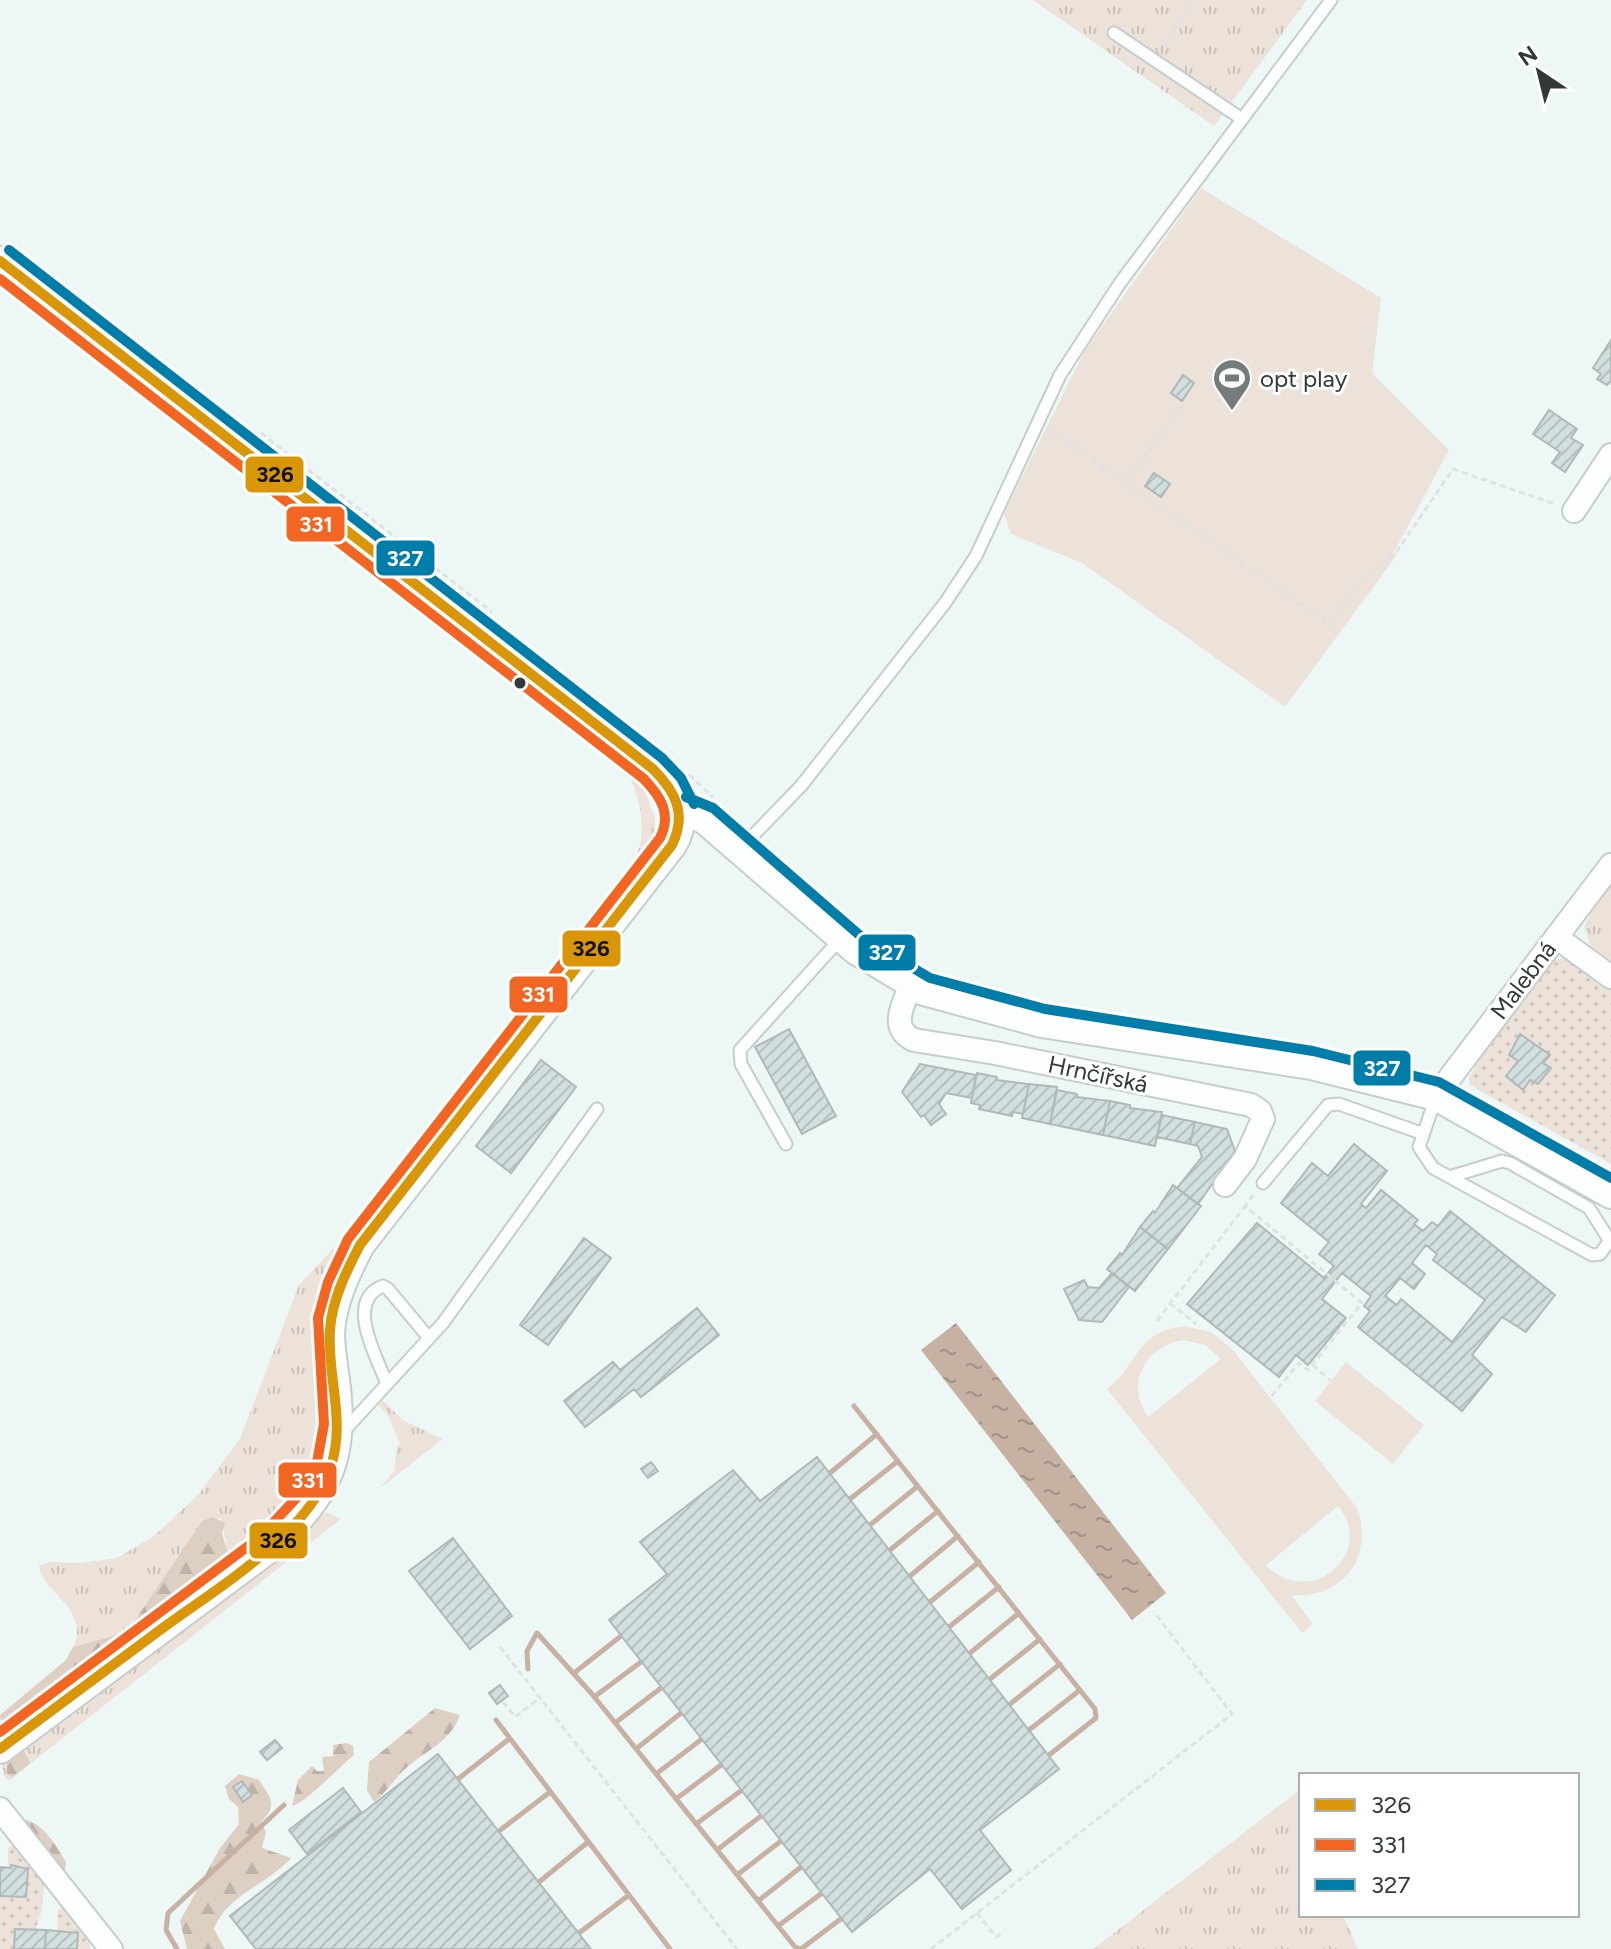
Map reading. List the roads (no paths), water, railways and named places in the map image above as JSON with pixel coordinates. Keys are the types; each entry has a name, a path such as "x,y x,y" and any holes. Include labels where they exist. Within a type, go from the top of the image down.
{"street":[{"path":"0,261 653,769 670,787 681,810 680,827 672,845 360,1245 344,1275 330,1333 338,1403 337,1439 329,1475 307,1513 278,1540 0,1749"},
{"path":"1574,511 1611,455"},
{"name":"Hrnčířská","path":"681,810 698,814 841,938 870,961 911,985 948,1000 1042,1023 1311,1065 1436,1096 1611,1194"},
{"name":"Malebná","path":"1436,1096 1611,865"},
{"path":"1556,937 1611,977"},
{"name":"Hrnčířská","path":"911,985 899,1020 904,1034 914,1040 1010,1056 1251,1105 1260,1111 1263,1119 1245,1159 1225,1185"},
{"path":"0,1809 111,1949"}],"lane":[{"path":"740,849 801,786 945,603 976,556 1060,375 1120,283 1331,0"},
{"path":"1114,33 1242,119"},
{"path":"786,1144 741,1064 740,1050 841,938"},
{"path":"1436,1096 1421,1133 1419,1147 1423,1157 1449,1177 1592,1255 1600,1254 1610,1240 1589,1208 1510,1163 1502,1161 1449,1177"},
{"path":"1263,1183 1328,1105 1339,1104 1421,1133"},
{"path":"337,1439 429,1338 597,1109"},
{"path":"387,1384 365,1326 365,1301 370,1292 383,1286 388,1289 429,1338"}],"water":[{"path":"956,1323 1166,1593 1132,1620 921,1350"}],"waterway":[{"path":"854,1406 1095,1709 1096,1718 1049,1755"},
{"path":"830,1473 877,1434"},
{"path":"850,1499 898,1461"},
{"path":"870,1525 918,1486"},
{"path":"890,1550 938,1511"},
{"path":"910,1576 958,1536"},
{"path":"930,1602 979,1562"},
{"path":"949,1627 999,1587"},
{"path":"970,1653 1019,1613"},
{"path":"528,1669 527,1651 537,1633 592,1694 795,1947 801,1949 842,1918"},
{"path":"574,1673 621,1636"},
{"path":"990,1679 1040,1639"},
{"path":"594,1697 641,1662"},
{"path":"1010,1704 1060,1664"},
{"path":"615,1723 661,1688"},
{"path":"1029,1730 1080,1690"},
{"path":"636,1749 681,1713"},
{"path":"496,1720 670,1949"},
{"path":"458,1779 509,1739"},
{"path":"656,1774 702,1739"},
{"path":"676,1799 721,1765"},
{"path":"696,1824 742,1790"},
{"path":"499,1831 550,1792"},
{"path":"177,1949 166,1930 168,1913 284,1805"},
{"path":"717,1850 761,1816"},
{"path":"737,1875 781,1841"},
{"path":"539,1882 588,1842"},
{"path":"758,1901 801,1867"},
{"path":"778,1926 822,1893"},
{"path":"579,1933 629,1895"}],"place":[{"name":"opt play","path":"1232,412"}]}
